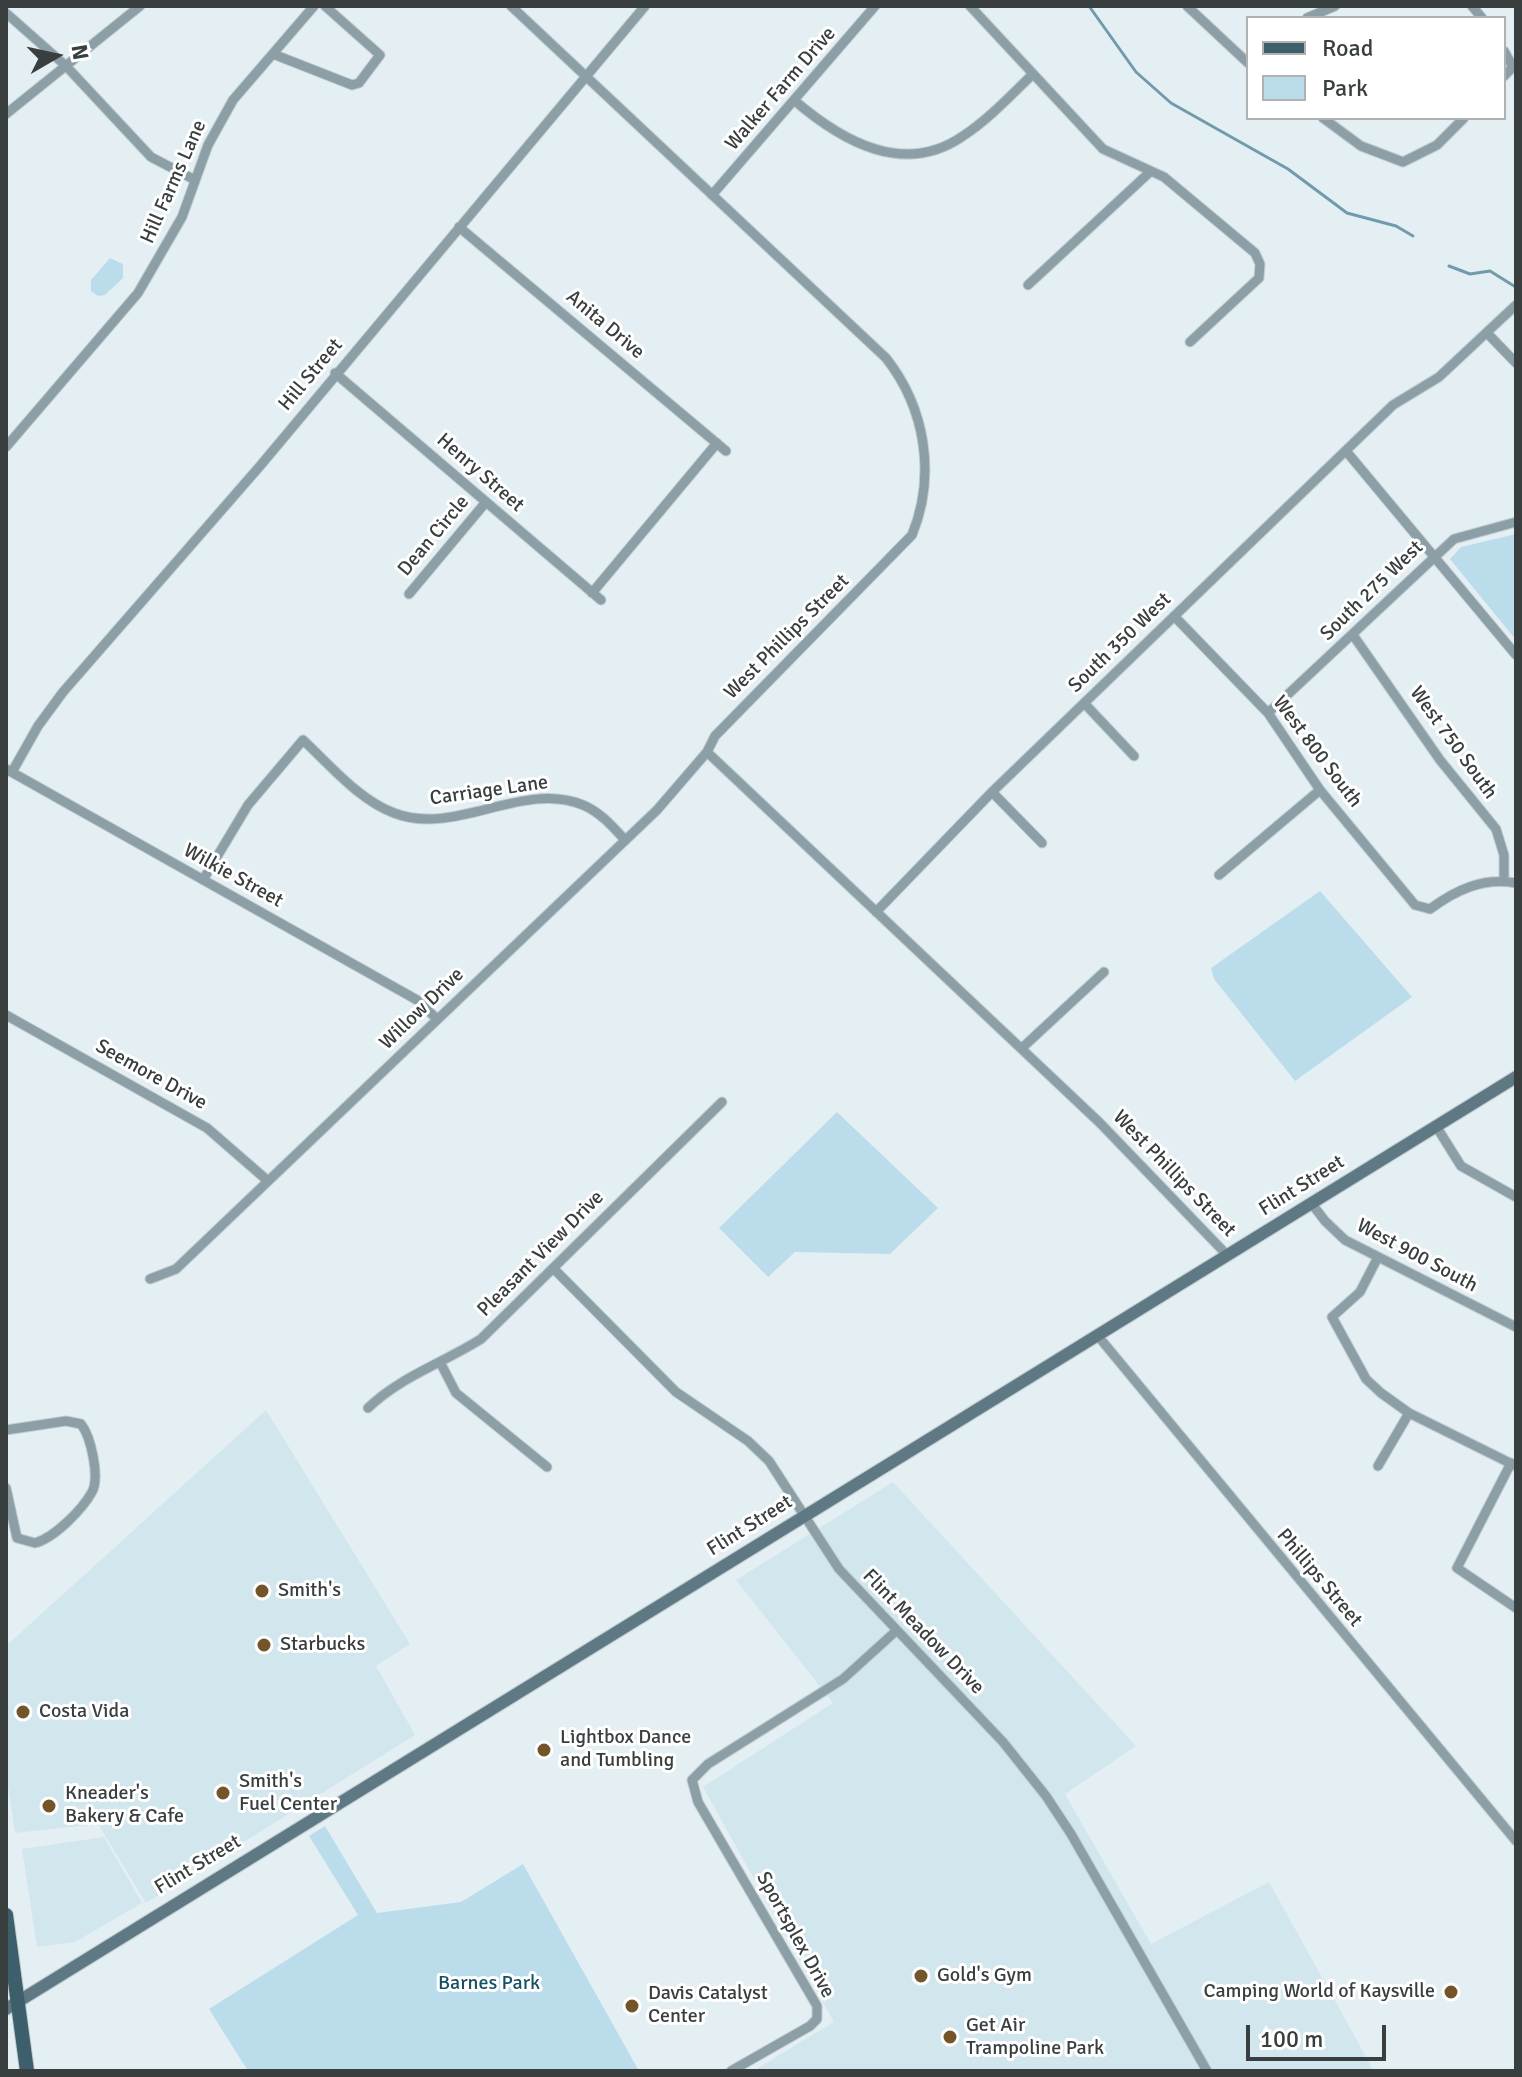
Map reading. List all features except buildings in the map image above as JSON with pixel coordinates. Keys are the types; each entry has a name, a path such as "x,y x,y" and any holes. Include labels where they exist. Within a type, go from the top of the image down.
{"main road":[{"path":"6,1915 12,2004 27,2071"}],"street":[{"path":"6,114 140,6"},
{"name":"Hill Farms Lane","path":"6,447 138,293 172,237 208,145 233,100 314,6"},
{"path":"273,54 352,85 359,83 380,55 325,6"},
{"name":"West Phillips Street","path":"511,6 886,358 904,381 915,407 926,466 925,504 912,535 715,736 707,752 1022,1048 1228,1256"},
{"name":"Hill Street","path":"9,771 63,692 645,6"},
{"name":"Walker Farm Drive","path":"712,195 875,6"},
{"path":"970,6 1087,134 1122,160 1164,177 1255,253 1260,264 1259,278 1190,342"},
{"path":"1187,6 1246,61"},
{"path":"1312,16 1335,6"},
{"path":"6,13 66,66 151,157 195,180"},
{"path":"1506,55 1513,67 1506,74"},
{"path":"795,101 830,131 858,145 913,152 931,150 962,137 1033,74"},
{"path":"1326,120 1361,146 1403,162 1437,145 1462,120"},
{"path":"1028,285 1151,171"},
{"name":"Anita Drive","path":"459,227 726,451"},
{"name":"South 350 West","path":"876,912 992,792 1393,405 1439,377 1516,305"},
{"path":"1487,333 1516,363"},
{"name":"Henry Street","path":"335,373 597,597 717,443"},
{"path":"1346,451 1436,555 1516,655"},
{"name":"Dean Circle","path":"409,594 486,502"},
{"name":"South 275 West","path":"1268,713 1454,539 1516,522"},
{"name":"West 800 South","path":"1174,616 1268,713 1320,790 1415,905 1430,909 1449,895 1476,884 1504,881"},
{"name":"West 750 South","path":"1353,635 1440,760 1496,829 1504,855 1504,881"},
{"path":"1084,703 1134,756"},
{"name":"Carriage Lane","path":"203,880 248,805 303,740 374,804 395,814 438,818 540,800 566,800 585,805 625,840"},
{"name":"Willow Drive","path":"150,1279 176,1269 625,840 707,752"},
{"name":"Wilkie Street","path":"9,771 417,1000 437,1019"},
{"path":"1219,875 1320,790"},
{"path":"992,792 1042,843"},
{"path":"1504,881 1516,883"},
{"path":"1022,1048 1104,972"},
{"name":"Seemore Drive","path":"6,1015 207,1128 268,1181"},
{"name":"Flint Street","path":"12,2004 1516,1077"},
{"name":"Pleasant View Drive","path":"368,1408 386,1391 441,1364 481,1339 722,1102"},
{"path":"1436,1126 1461,1166 1516,1197"},
{"name":"West 900 South","path":"1312,1204 1345,1240 1516,1327"},
{"path":"1378,1257 1360,1292 1332,1317 1366,1379 1409,1413 1514,1465 1457,1568 1516,1608"},
{"name":"Flint Meadow Drive","path":"553,1268 676,1392 748,1441 769,1461 839,1569 1003,1742 1046,1796 1207,2071"},
{"name":"Phillips Street","path":"1098,1336 1516,1841"},
{"path":"441,1364 456,1393 547,1467"},
{"path":"1378,1466 1409,1413"},
{"path":"6,1430 66,1421 81,1424 93,1465 92,1493 57,1530 42,1541 25,1543 13,1531 6,1488"},
{"name":"Sportsplex Drive","path":"731,2071 810,2026 817,2019 817,2006 698,1802 692,1780 708,1764 843,1679 896,1631"}],"shaded area":[{"path":"266,1410 410,1644 376,1666 415,1735 146,1903 98,1824 15,1833 6,1774 6,1646"},
{"path":"893,1482 1136,1746 1065,1794 1151,1944 1269,1882 1374,2071 753,2071 834,2022 703,1787 833,1703 736,1580"},
{"path":"104,1837 142,1903 75,1942 37,1947 22,1849"}],"green space":[{"path":"110,258 123,264 123,278 105,295 98,296 91,291 91,280"},
{"path":"1516,534 1516,640 1450,559 1461,547"},
{"path":"1320,891 1412,997 1295,1081 1214,979 1211,968"},
{"path":"837,1112 938,1208 890,1254 795,1252 768,1277 719,1228"},
{"name":"Barnes Park","path":"325,1826 377,1913 461,1902 523,1864 639,2071 248,2071 209,2009 358,1915 309,1836"}],"waterway":[{"path":"1089,6 1136,72 1171,103 1288,169 1347,213 1396,226 1413,236"},
{"path":"1449,266 1470,274 1490,271 1514,286"}],"place":[{"name":"Smith's","path":"262,1591"},
{"name":"Starbucks","path":"264,1645"},
{"name":"Costa Vida","path":"23,1712"},
{"name":"Lightbox Dance and Tumbling","path":"544,1750"},
{"name":"Smith's Fuel Center","path":"223,1793"},
{"name":"Kneader's Bakery & Cafe","path":"49,1806"},
{"name":"Gold's Gym","path":"921,1976"},
{"name":"Camping World of Kaysville","path":"1451,1992"},
{"name":"Davis Catalyst Center","path":"632,2006"},
{"name":"Get Air Trampoline Park","path":"950,2037"}]}
